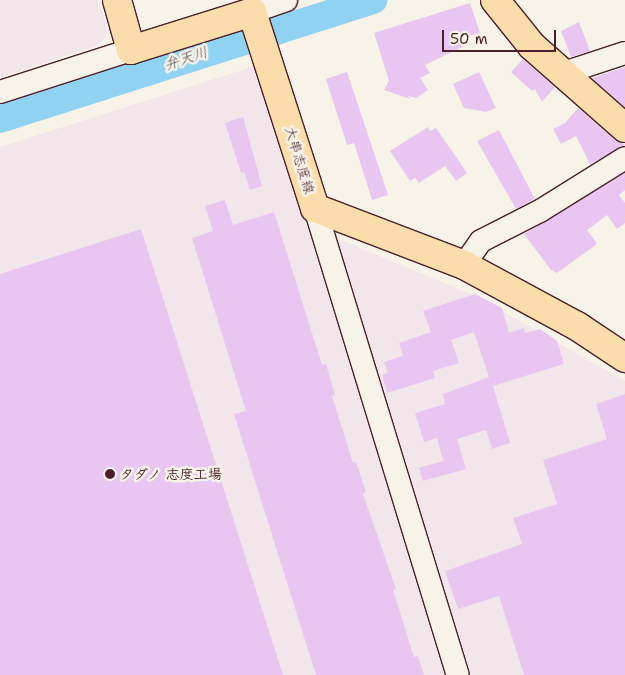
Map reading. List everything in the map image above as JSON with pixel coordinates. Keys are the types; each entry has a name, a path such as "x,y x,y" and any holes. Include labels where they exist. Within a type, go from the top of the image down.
{"main road":[{"path":"116,0 131,50 255,20"},
{"path":"495,0 532,46 625,128"},
{"name":"大串志度線","path":"255,20 315,208 464,266 578,326 625,358"}],"street":[{"path":"255,20 286,0"},
{"path":"0,92 131,50"},
{"path":"564,73 625,53"},
{"path":"464,266 481,241 540,211 625,158"},
{"path":"315,208 458,675"}],"shaded area":[{"path":"0,0 98,0 108,30 101,44 0,78"},
{"path":"258,65 305,225 476,296 625,381 625,675 0,675 0,147"}],"building":[{"path":"470,3 480,33 462,38 466,45 425,65 430,73 420,78 428,90 416,98 408,96 410,99 384,90 389,81 374,33"},
{"path":"579,22 590,51 571,57 561,31"},
{"path":"523,59 555,87 542,102 535,89 532,91 511,72"},
{"path":"625,67 625,107 592,78"},
{"path":"347,72 388,195 372,200 354,143 347,145 326,79"},
{"path":"479,72 496,108 486,112 464,108 453,84"},
{"path":"578,108 615,140 625,145 590,164 576,136 561,144 553,129 565,123"},
{"path":"243,117 262,186 250,190 244,172 241,173 225,123"},
{"path":"428,127 430,131 436,128 467,173 456,181 445,166 419,183 415,178 410,181 390,151"},
{"path":"499,130 535,199 516,209 477,141"},
{"path":"625,173 625,190 619,195 625,203 625,223 617,229 607,215 587,230 597,244 557,273 551,270 524,234"},
{"path":"225,200 233,225 274,212 322,365 326,364 335,395 332,396 353,463 356,462 366,492 363,494 396,589 393,590 414,657 418,656 424,675 316,675 234,414 246,411 192,238 213,231 205,206"},
{"name":"タダノ 志度工場","path":"141,229 283,675 0,675 0,274"},
{"path":"475,294 502,308 509,333 524,328 525,333 540,329 557,341 564,364 493,386 510,443 492,449 486,430 457,439 466,469 423,481 419,468 443,461 437,438 424,442 415,413 445,404 443,394 489,377 474,332 451,340 459,363 433,371 435,378 387,393 382,375 388,373 384,362 403,356 399,343 431,332 423,311"},
{"path":"625,394 625,675 524,675 499,596 458,609 445,571 522,544 513,518 557,504 543,460 607,439 596,404"}],"waterway":[{"name":"弁天川","path":"0,119 373,0"}],"place":[{"name":"タダノ 志度工場","path":"110,474"}]}
